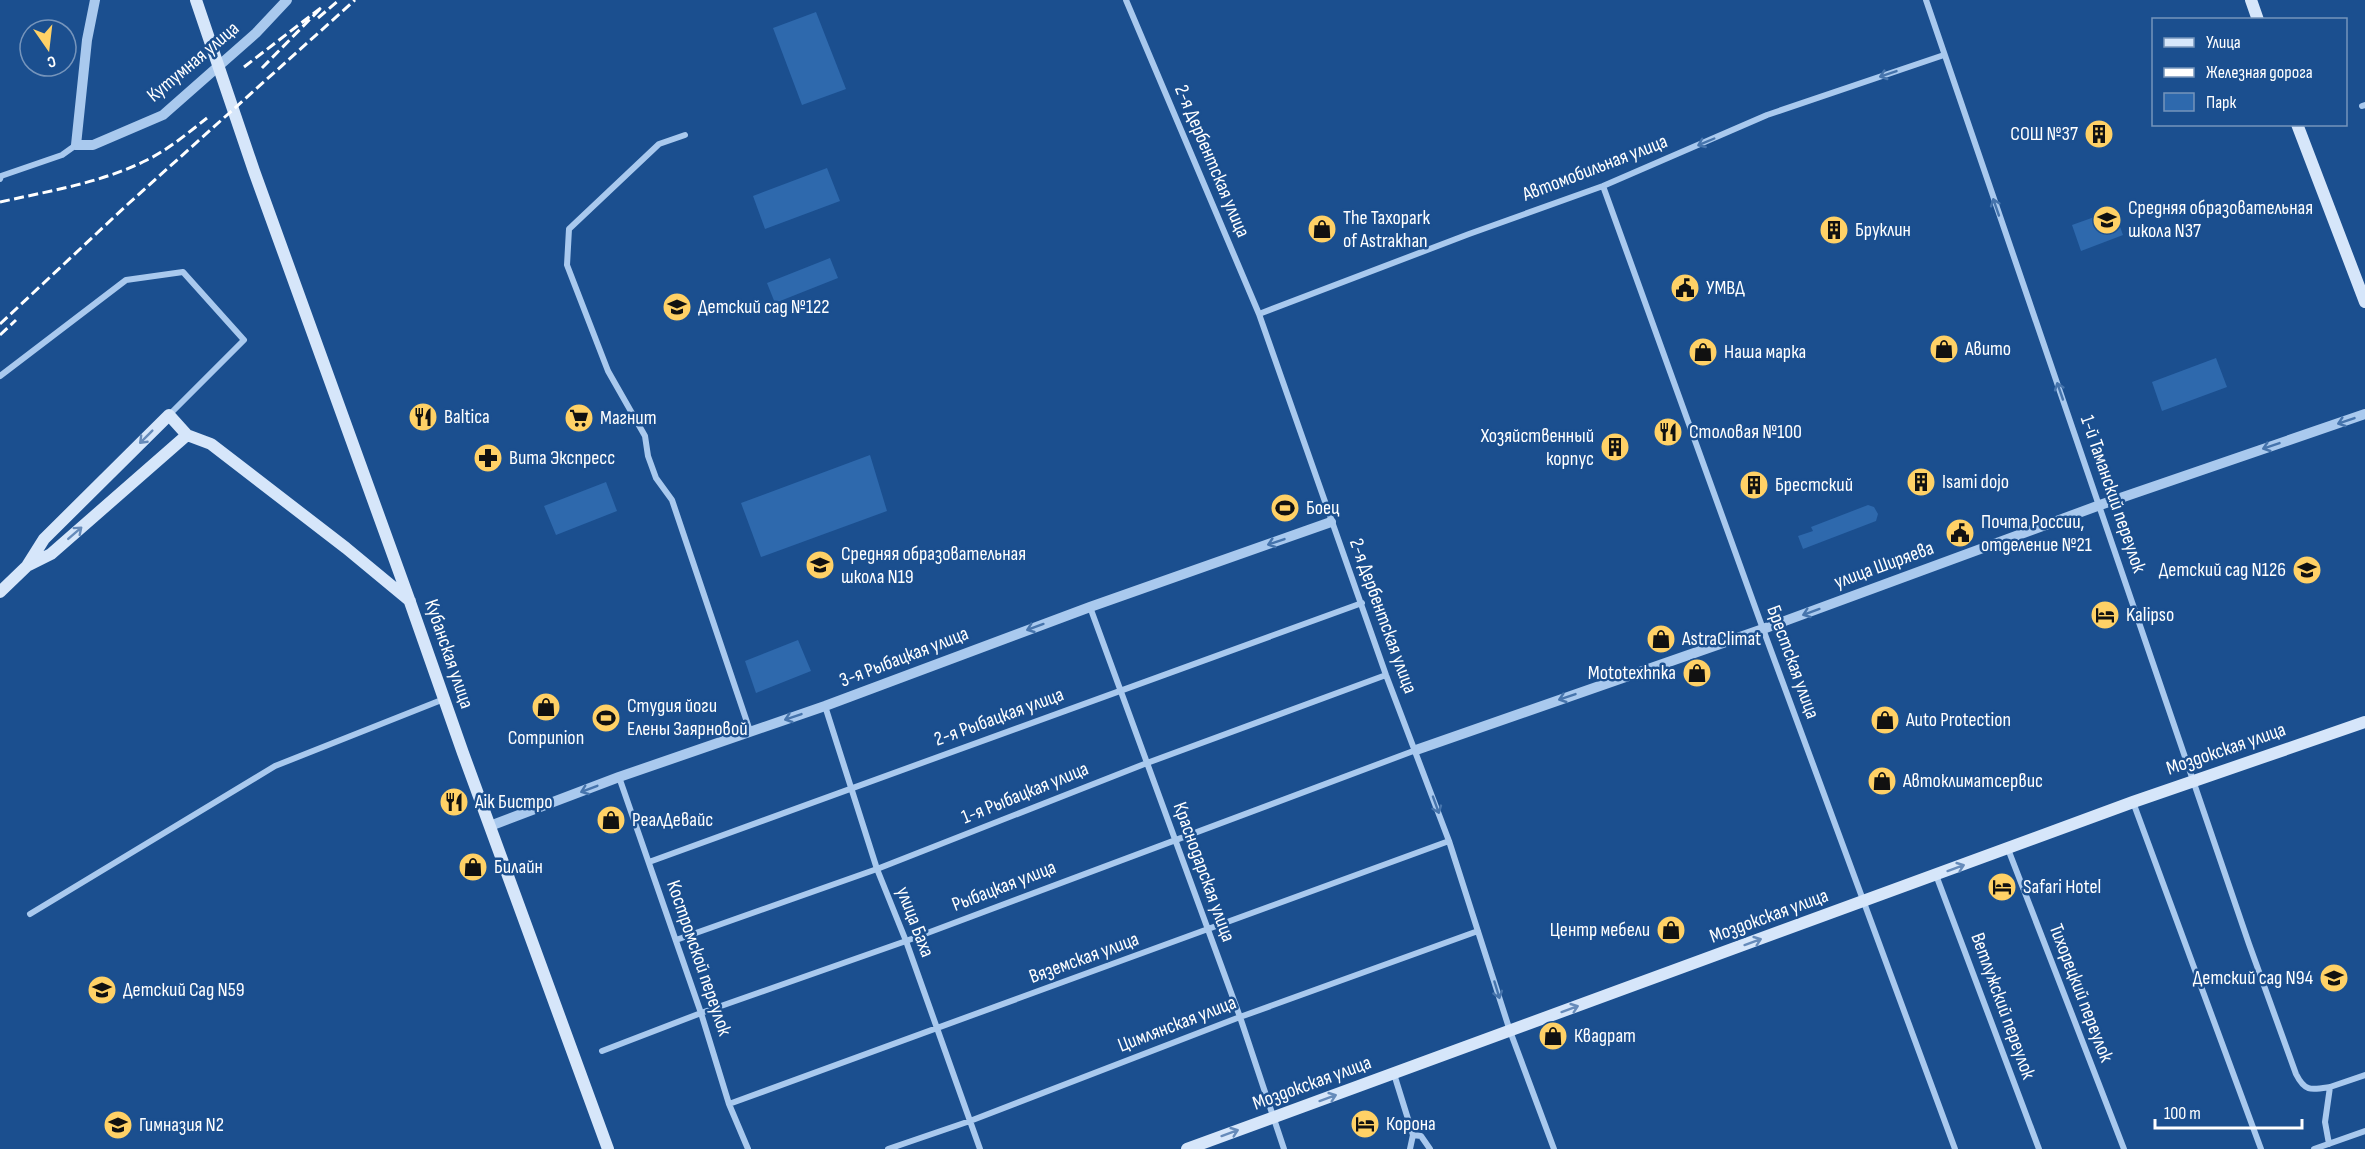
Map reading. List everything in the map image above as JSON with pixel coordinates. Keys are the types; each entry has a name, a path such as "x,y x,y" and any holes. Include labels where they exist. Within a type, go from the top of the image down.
{"main road":[{"path":"2251,0 2257,18"},
{"name":"Кубанская улица","path":"197,1 254,171 608,1149"},
{"path":"2298,126 2365,303"},
{"path":"0,592 27,566 44,539 169,415 187,435 211,444 346,548 411,602"},
{"path":"27,566 51,554 187,435"},
{"name":"Моздокская улица","path":"1187,1149 2133,802 2365,722"}],"street":[{"path":"0,177 62,155 76,145 87,40 95,0"},
{"name":"Кутумная улица","path":"76,145 93,146 163,114 256,33 287,0"},
{"name":"2-я Дербентская улица","path":"1126,0 1259,314 1386,675 1449,841 1510,1032 1554,1149"},
{"name":"1-й Таманский переулок","path":"1926,0 2193,781 2296,1074 2306,1088 2330,1087"},
{"name":"Автомобильная улица","path":"1259,314 1468,234 1603,186 1767,115 1944,55"},
{"path":"686,135 659,144 569,229 567,266 608,371 645,436 648,456 657,478 672,500 750,731"},
{"name":"Брестская улица","path":"1603,186 1763,629 1955,1149"},
{"path":"0,376 126,280 183,272 244,340 169,415"},
{"name":"улица Ширяева","path":"1416,750 2365,414"},
{"name":"3-я Рыбацкая улица","path":"490,826 619,777 825,706 1090,607 1331,522"},
{"name":"2-я Рыбацкая улица","path":"649,862 1362,603"},
{"name":"Краснодарская улица","path":"1090,607 1240,1017 1284,1149"},
{"name":"1-я Рыбацкая улица","path":"676,940 878,869 1147,763 1386,675"},
{"path":"30,914 275,766 444,699"},
{"name":"улица Баха","path":"825,706 850,789 980,1149"},
{"name":"Рыбацкая улица","path":"602,1051 701,1013 906,941 1416,750"},
{"name":"Костромской переулок","path":"619,777 701,1013 729,1104 748,1149"},
{"path":"2133,802 2261,1149"},
{"name":"Вяземская улица","path":"729,1104 1209,931 1449,841"},
{"name":"Тихорецкий переулок","path":"2008,849 2124,1149"},
{"name":"Ветлужский переулок","path":"1936,875 2038,1149"},
{"name":"Цимлянская улица","path":"888,1149 970,1121 1240,1017 1478,931"},
{"path":"1394,1074 1413,1135 1410,1149"},
{"path":"2329,1144 2325,1122 2330,1087 2365,1075"},
{"path":"2314,1149 2365,1131"},
{"path":"1413,1135 1422,1136 1430,1149"}],"green space":[{"path":"816,12 846,89 802,105 773,28"},
{"path":"827,168 840,201 765,229 753,196"},
{"path":"2114,210 2123,235 2081,251 2072,225"},
{"path":"830,258 838,278 775,303 767,283"},
{"path":"2216,358 2227,387 2162,411 2152,382"},
{"path":"870,455 887,511 761,557 741,503"},
{"path":"606,482 617,511 556,535 544,506"},
{"path":"1868,505 1874,507 1878,514 1876,521 1803,549 1798,536 1813,531 1811,527"},
{"path":"798,640 811,671 756,693 745,661"}],"railway":[{"path":"318,18 339,0"},
{"path":"0,324 128,204 355,0"},
{"path":"244,67 322,7 260,70"},
{"path":"0,202 75,186 112,175 163,151 207,118"},
{"path":"0,335 16,320"}],"place":[{"name":"СОШ №37","path":"2099,134"},
{"name":"Средняя образовательная школа N37","path":"2107,220"},
{"name":"The Taxopark of Astrakhan","path":"1322,229"},
{"name":"Бруклин","path":"1834,230"},
{"name":"УМВД","path":"1685,288"},
{"name":"Детский сад №122","path":"677,307"},
{"name":"Авито","path":"1944,349"},
{"name":"Наша марка","path":"1703,352"},
{"name":"Baltica","path":"423,417"},
{"name":"Магнит","path":"579,418"},
{"name":"Столовая №100","path":"1668,432"},
{"name":"Хозяйственный корпус","path":"1615,447"},
{"name":"Вита Экспресс","path":"488,458"},
{"name":"Isami dojo","path":"1921,482"},
{"name":"Брестский","path":"1754,485"},
{"name":"Боец","path":"1285,508"},
{"name":"Почта России, отделение №21","path":"1960,533"},
{"name":"Средняя образовательная школа N19","path":"820,565"},
{"name":"Детский сад N126","path":"2307,570"},
{"name":"Kalipso","path":"2105,615"},
{"name":"AstraClimat","path":"1661,639"},
{"name":"Mototexhnka","path":"1697,673"},
{"name":"Compunion","path":"546,707"},
{"name":"Студия йоги Елены Заярновой","path":"606,718"},
{"name":"Auto Protection","path":"1885,720"},
{"name":"Автоклиматсервис","path":"1882,781"},
{"name":"Aik Бистро","path":"454,802"},
{"name":"РеалДевайс","path":"611,820"},
{"name":"Билайн","path":"473,867"},
{"name":"Safari Hotel","path":"2002,887"},
{"name":"Центр мебели","path":"1671,930"},
{"name":"Детский сад N94","path":"2334,978"},
{"name":"Детский Сад N59","path":"102,990"},
{"name":"Квадрат","path":"1553,1036"},
{"name":"Корона","path":"1365,1124"},
{"name":"Гимназия N2","path":"118,1125"}]}
